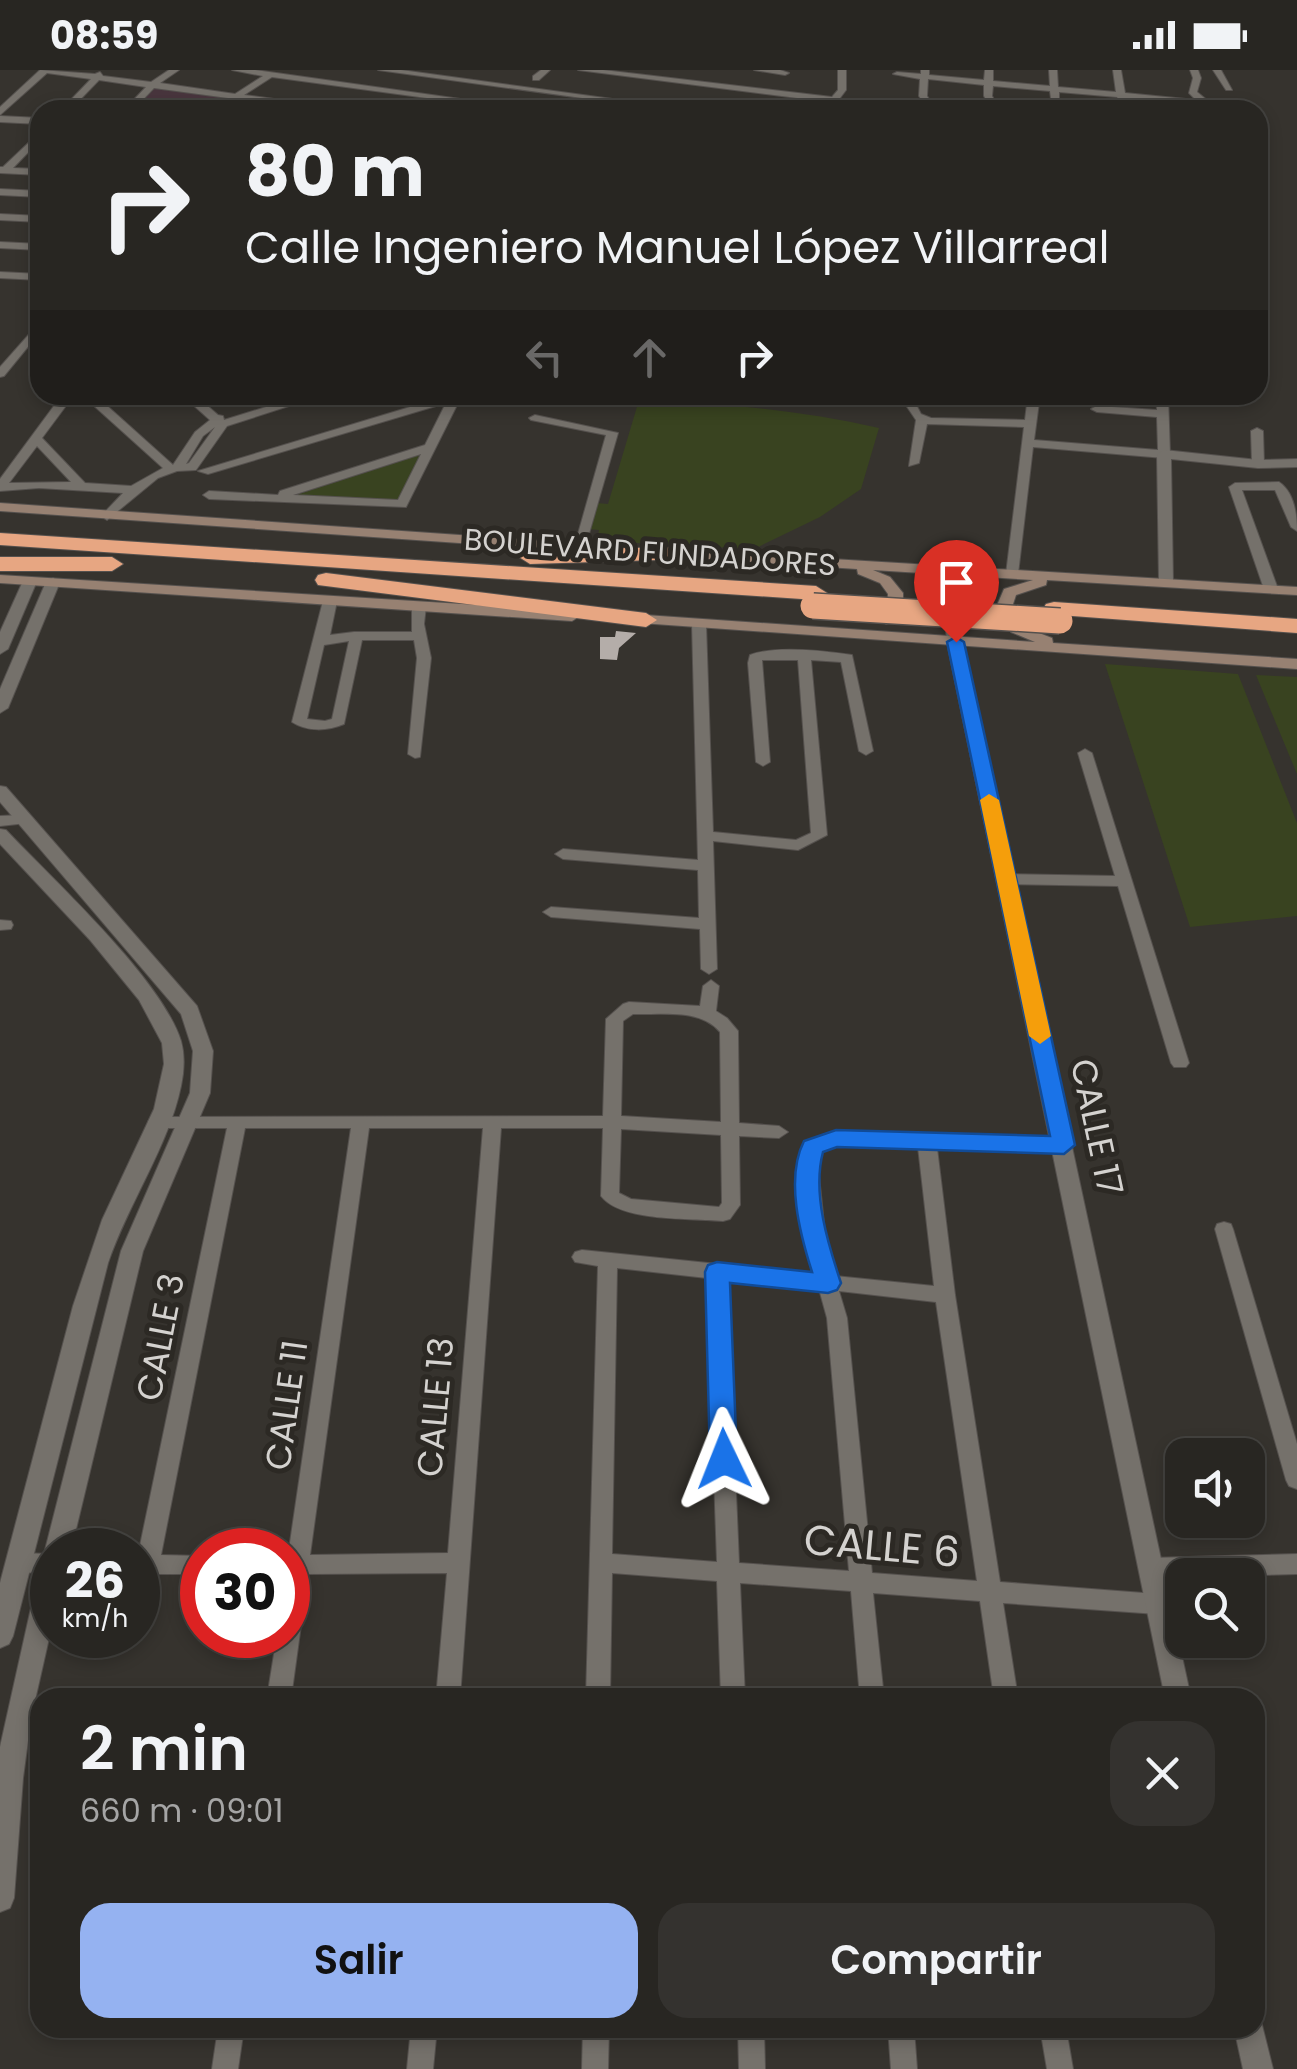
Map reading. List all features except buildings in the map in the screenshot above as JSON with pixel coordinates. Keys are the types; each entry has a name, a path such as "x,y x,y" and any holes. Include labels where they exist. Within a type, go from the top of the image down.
{"highway":[{"path":"0,520 197,552"},
{"name":"BOULEVARD FUNDADORES","path":"0,539 678,592"},
{"name":"BOULEVARD FUNDADORES","path":"0,552 284,573 1297,626"},
{"path":"319,561 682,554"},
{"path":"0,564 153,563"},
{"path":"284,573 652,621"},
{"name":"BOULEVARD FUNDADORES","path":"1057,615 1297,638"}],"main road":[{"path":"0,507 728,558 1297,591"},
{"path":"790,631 871,626 890,616 895,606 891,586 872,573 812,562"},
{"path":"0,578 1297,664"},
{"path":"1108,578 1020,586 1009,592 1003,610 1007,621 1029,636 1132,654"}],"street":[{"path":"2,110 45,70 277,100"},
{"path":"70,70 99,76"},
{"path":"138,100 154,83 175,70"},
{"path":"236,70 445,100"},
{"path":"342,100 383,70 614,100"},
{"path":"443,78 454,70"},
{"path":"536,78 546,70"},
{"path":"582,70 834,100 842,90 842,70"},
{"path":"758,70 785,75"},
{"path":"989,70 989,100"},
{"path":"1053,70 1059,100"},
{"path":"1118,70 1123,100"},
{"path":"1194,70 1197,78 1193,92 1201,100"},
{"path":"1218,70 1229,88"},
{"path":"580,96 608,73"},
{"path":"485,83 497,74"},
{"path":"897,74 1172,100"},
{"path":"925,74 926,100"},
{"path":"230,100 270,75"},
{"path":"75,100 99,76"},
{"path":"653,100 674,81"},
{"path":"707,95 716,86"},
{"path":"508,100 524,88"},
{"path":"2,110 30,118"},
{"path":"4,169 30,145"},
{"path":"4,169 30,170"},
{"path":"0,192 30,194"},
{"path":"0,217 30,218"},
{"path":"0,245 30,246"},
{"path":"2,278 30,277"},
{"path":"0,374 30,337"},
{"path":"0,487 61,405"},
{"path":"101,405 186,468 209,495 392,505 407,500 452,405"},
{"path":"200,405 220,422"},
{"path":"186,468 220,422 267,405"},
{"path":"108,516 134,490 186,468 422,405"},
{"path":"912,405 922,420 912,463"},
{"path":"1012,574 1033,405"},
{"path":"1162,405 1166,582"},
{"path":"1097,409 1162,414"},
{"path":"535,418 612,434 580,548"},
{"path":"922,420 958,425 1030,424"},
{"path":"1257,431 1258,464"},
{"path":"36,438 81,486"},
{"path":"1028,443 1258,464 1297,463"},
{"path":"274,498 432,447"},
{"path":"1271,589 1235,486 1279,486 1297,527"},
{"path":"0,487 134,490"},
{"path":"197,523 209,495"},
{"name":"CALLE 17","path":"948,570 956,642 1176,1688"},
{"path":"0,649 30,581"},
{"path":"0,708 53,582"},
{"path":"330,600 298,719 304,724 328,726 336,724 341,716 356,638"},
{"path":"415,754 424,658 419,606"},
{"path":"692,624 705,836 708,1013"},
{"path":"322,641 420,636"},
{"path":"764,762 755,658 765,654 842,656 850,662 866,751"},
{"path":"705,836 798,844 819,835 804,654"},
{"path":"1086,753 1180,1063"},
{"path":"0,791 11,820 190,1011 203,1038 206,1066 187,1123 132,1252 63,1528"},
{"path":"0,834 148,998 172,1038 174,1076 94,1273 0,1636"},
{"path":"563,854 706,866"},
{"path":"1006,879 1126,881"},
{"path":"552,912 706,924"},
{"path":"629,1008 708,1013 720,1019 730,1032 732,1130 731,1206 723,1214 712,1216 616,1203 609,1188 610,1122 617,1014 629,1008"},
{"path":"158,1122 610,1122 779,1132"},
{"name":"CALLE 11","path":"299,1528 361,1122"},
{"name":"CALLE 13","path":"449,1688 493,1122"},
{"name":"CALLE 3","path":"150,1528 237,1123"},
{"path":"871,1688 837,1318 816,1243 808,1157 812,1147 836,1138 1064,1145"},
{"path":"927,1142 945,1295 1005,1688"},
{"path":"1224,1229 1297,1480"},
{"path":"582,1257 945,1295"},
{"path":"598,1688 608,1260"},
{"path":"717,1272 733,1688"},
{"path":"17,1563 30,1563"},
{"path":"310,1565 457,1563"},
{"name":"CALLE 6","path":"601,1564 1158,1604"},
{"path":"1150,1568 1297,1564"},
{"path":"0,1898 9,1778 32,1658"},
{"name":"CALLE 11","path":"280,1688 283,1658"},
{"path":"225,2069 230,2038"},
{"path":"420,2069 423,2038"},
{"path":"596,2038 596,2069"},
{"path":"750,2038 752,2069"},
{"path":"901,2038 904,2069"},
{"path":"1055,2038 1060,2069"},
{"path":"1251,2038 1258,2069"}],"shaded area":[{"path":"155,88 227,98 224,100 144,100"}],"green space":[{"path":"638,405 760,408 879,428 861,489 820,517 754,549 597,541 599,530 588,529 597,503 608,504"},
{"path":"420,455 400,502 296,495"},
{"path":"1105,664 1238,674 1297,823 1297,916 1190,927"},
{"path":"1256,675 1297,677 1297,774"}],"slow traffic":[{"path":"989,800 1040,1036"}],"route":[{"path":"724,1459 717,1272 828,1283 816,1243 806,1169 812,1147 836,1138 1064,1145 956,642"}]}
